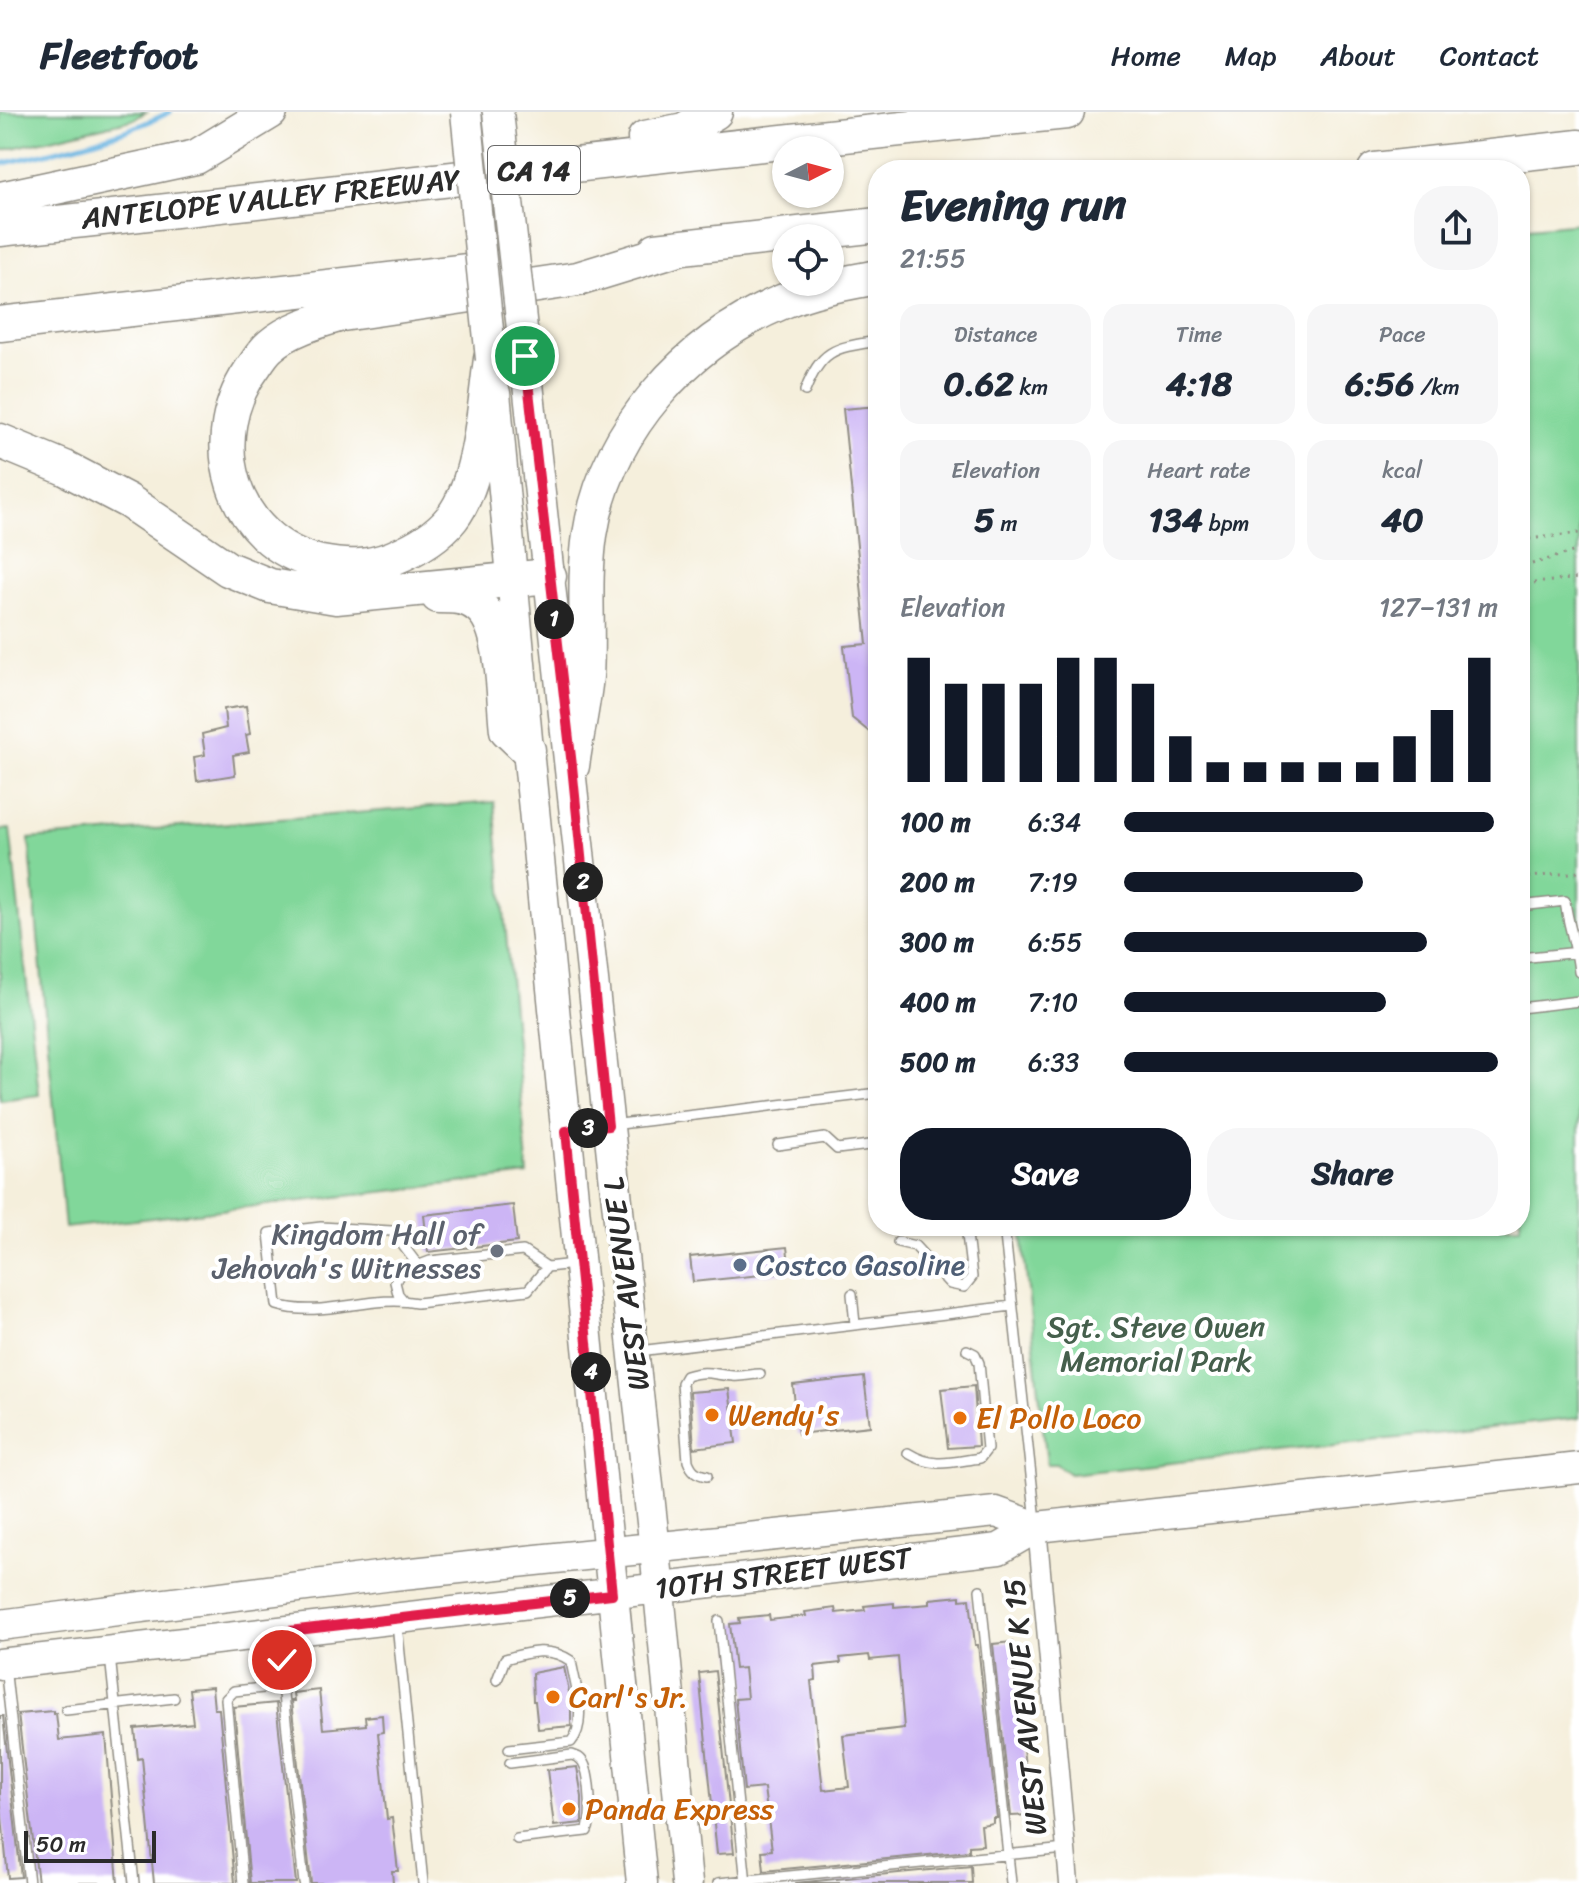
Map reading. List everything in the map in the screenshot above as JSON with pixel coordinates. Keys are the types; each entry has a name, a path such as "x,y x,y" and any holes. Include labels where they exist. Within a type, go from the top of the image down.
{"highway":[{"path":"0,199 196,157 270,112"},
{"path":"316,196 393,174 618,144 684,130 715,112"},
{"name":"ANTELOPE VALLEY FREEWAY","path":"0,229 316,196 779,140 1067,112"},
{"path":"1464,160 1579,147"},
{"path":"0,324 868,226"},
{"path":"491,359 472,474 453,517 419,547 380,564 347,568 311,560 283,548 259,528 240,503 228,472 226,443 233,402 248,374 270,345 308,324 342,314 578,279 679,248"},
{"path":"572,766 586,675 585,589 590,533 604,482 623,440 673,374 748,318 825,287 868,279"},
{"path":"0,441 65,468 128,501 228,569 270,586 336,597 549,576"},
{"path":"407,590 437,596 461,596 482,608 497,632 507,730 528,750"}],"main road":[{"name":"WEST AVENUE L","path":"466,112 642,1883"},
{"name":"WEST AVENUE L","path":"498,112 572,766 687,1883"},
{"name":"10TH STREET WEST","path":"2,1663 999,1549 1037,1527 1579,1468"},
{"name":"10TH STREET WEST","path":"0,1625 393,1575 996,1512 1037,1527"}],"street":[{"name":"WEST AVENUE K 15","path":"1037,1527 1069,1883"}],"lane":[{"path":"805,391 815,366 839,347 868,343"},
{"path":"1530,905 1565,901 1568,930 1578,952 1579,972"},
{"path":"1530,957 1578,952"},
{"path":"1530,1007 1579,1001"},
{"path":"566,1131 868,1094"},
{"path":"778,1145 825,1138 837,1149 868,1145"},
{"path":"417,1264 392,1231 321,1227 269,1233 277,1305 290,1309 361,1306 403,1300 417,1303 528,1290 547,1267"},
{"path":"898,1242 915,1246 950,1284 964,1287 972,1277 967,1236"},
{"path":"1005,1236 1037,1527"},
{"path":"403,1300 395,1282 401,1272 417,1264 523,1251 547,1267 580,1264"},
{"path":"852,1294 855,1324"},
{"path":"634,1351 1012,1306"},
{"path":"908,1453 934,1464 980,1458 987,1449 979,1363 975,1354 967,1350"},
{"path":"707,1476 697,1474 688,1461 682,1383 686,1376 698,1373 714,1372 732,1377 760,1374"},
{"path":"980,1590 1011,1883"},
{"path":"396,1619 423,1883"},
{"path":"719,1621 746,1882"},
{"path":"280,1632 282,1686 304,1883"},
{"path":"110,1651 134,1883"},
{"path":"497,1680 505,1659 524,1653 560,1653 571,1661 577,1694 579,1725 577,1736 571,1742 509,1749"},
{"path":"2,1663 29,1883"},
{"path":"243,1883 226,1699 234,1691 282,1686"},
{"path":"66,1710 174,1698"},
{"path":"510,1763 572,1755 580,1758 585,1765 591,1810 587,1831 517,1839"},
{"path":"718,1883 1066,1849"}],"path":[{"path":"1530,539 1579,533"},
{"path":"1532,564 1579,550"},
{"path":"1534,583 1579,578"},
{"path":"1530,877 1579,872"}],"green space":[{"path":"0,112 146,112 132,120 0,151"},
{"name":"Sgt. Steve Owen Memorial Park","path":"1579,223 1579,1418 1070,1474 1056,1464 1047,1464 1022,1236 1530,1236 1530,228"},
{"path":"494,802 528,1175 65,1228 29,839"},
{"path":"10,829 39,1095 0,1100 0,830"}],"building":[{"path":"868,407 868,731 852,718 844,646 867,644 843,409"},
{"path":"246,706 249,752 233,755 235,775 197,781 194,757 205,755 202,734 226,728 224,709"},
{"path":"513,1205 517,1242 428,1252 424,1215"},
{"name":"Costco Gasoline","path":"787,1247 790,1272 693,1282 690,1257"},
{"path":"864,1377 870,1426 798,1434 793,1385"},
{"name":"El Pollo Loco","path":"974,1386 978,1446 948,1448 941,1389"},
{"name":"Wendy's","path":"729,1389 736,1443 694,1448 690,1392"},
{"path":"960,1596 960,1600 970,1599 997,1818 993,1818 993,1823 981,1825 983,1845 969,1846 969,1851 764,1871 762,1851 772,1850 764,1788 744,1790 735,1699 747,1698 744,1668 735,1669 730,1624 740,1623 739,1618 769,1615 770,1620 806,1616 805,1612 835,1608 836,1613 894,1603 894,1607 930,1604 930,1599","holes":["869,1655 870,1660 898,1657 904,1728 843,1735 849,1787 823,1790 811,1681 816,1680 815,1666 841,1663 840,1658"]},
{"path":"1012,1642 1030,1815 1011,1816 993,1644"},
{"name":"Carl's Jr.","path":"564,1667 571,1702 571,1726 538,1729 532,1673"},
{"path":"715,1671 734,1853 717,1854 699,1673"},
{"path":"212,1687 214,1709 219,1709 235,1883 154,1883 142,1758 138,1759 135,1729 193,1723 189,1689"},
{"path":"319,1690 323,1729 366,1725 365,1717 382,1715 383,1732 378,1733 387,1819 392,1818 398,1871 392,1871 393,1883 311,1883 291,1701 294,1701 293,1693"},
{"path":"276,1703 296,1883 250,1883 234,1707"},
{"path":"53,1711 53,1714 56,1713 59,1740 106,1735 118,1883 38,1883 18,1714"},
{"path":"0,1716 3,1716 21,1877 8,1878 0,1797"},
{"name":"Panda Express","path":"577,1767 582,1823 554,1826 547,1770"},
{"path":"971,1866 972,1883 795,1883"}],"waterway":[{"path":"0,164 108,137 170,112"}],"place":[{"name":"Kingdom Hall of Jehovah's Witnesses","path":"497,1251"},
{"name":"Costco Gasoline","path":"740,1265"},
{"name":"Wendy's","path":"712,1415"},
{"name":"El Pollo Loco","path":"960,1418"},
{"name":"Carl's Jr.","path":"553,1697"},
{"name":"Panda Express","path":"569,1809"}],"route":[{"path":"282,1660 280,1632 612,1594 566,1131 608,1126 572,766 525,356"}]}
